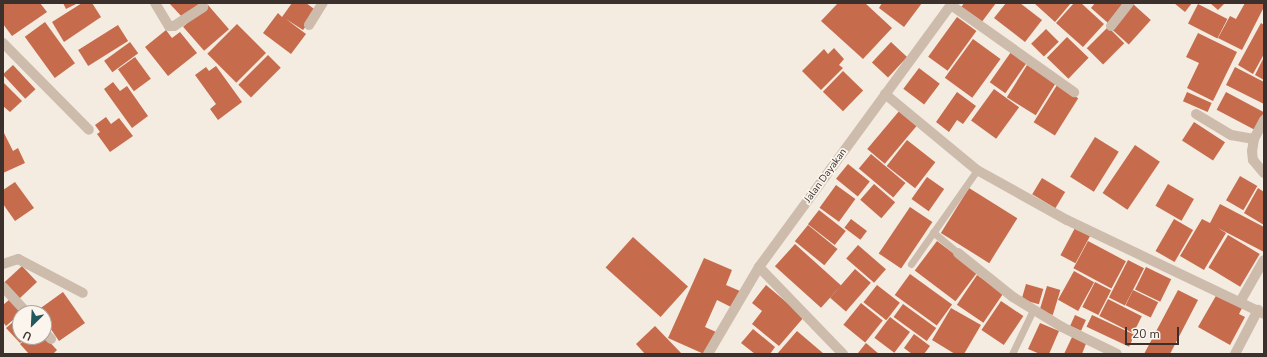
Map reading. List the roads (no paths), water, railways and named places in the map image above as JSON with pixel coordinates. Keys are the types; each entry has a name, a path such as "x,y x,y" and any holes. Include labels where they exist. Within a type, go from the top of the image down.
{"street":[{"path":"155,3 169,26 174,26 202,7"},
{"path":"309,25 323,3"},
{"path":"1111,26 1129,3"},
{"path":"951,4 1074,92"},
{"name":"Jalan Dayakan","path":"708,354 759,267 951,4"},
{"path":"3,43 89,130"},
{"path":"885,94 977,170 1067,220 1261,312 1235,354"},
{"path":"1196,114 1231,135 1254,140"},
{"path":"1264,120 1254,140 1253,160 1264,173"},
{"path":"958,253 1012,297 1062,327 1117,354"},
{"path":"3,264 18,259 83,293"},
{"path":"1240,302 1264,260"},
{"path":"759,267 843,354"},
{"path":"3,287 20,305"}],"lane":[{"path":"910,264 977,170"},
{"path":"933,232 958,253"},
{"path":"1012,354 1033,310"}]}
